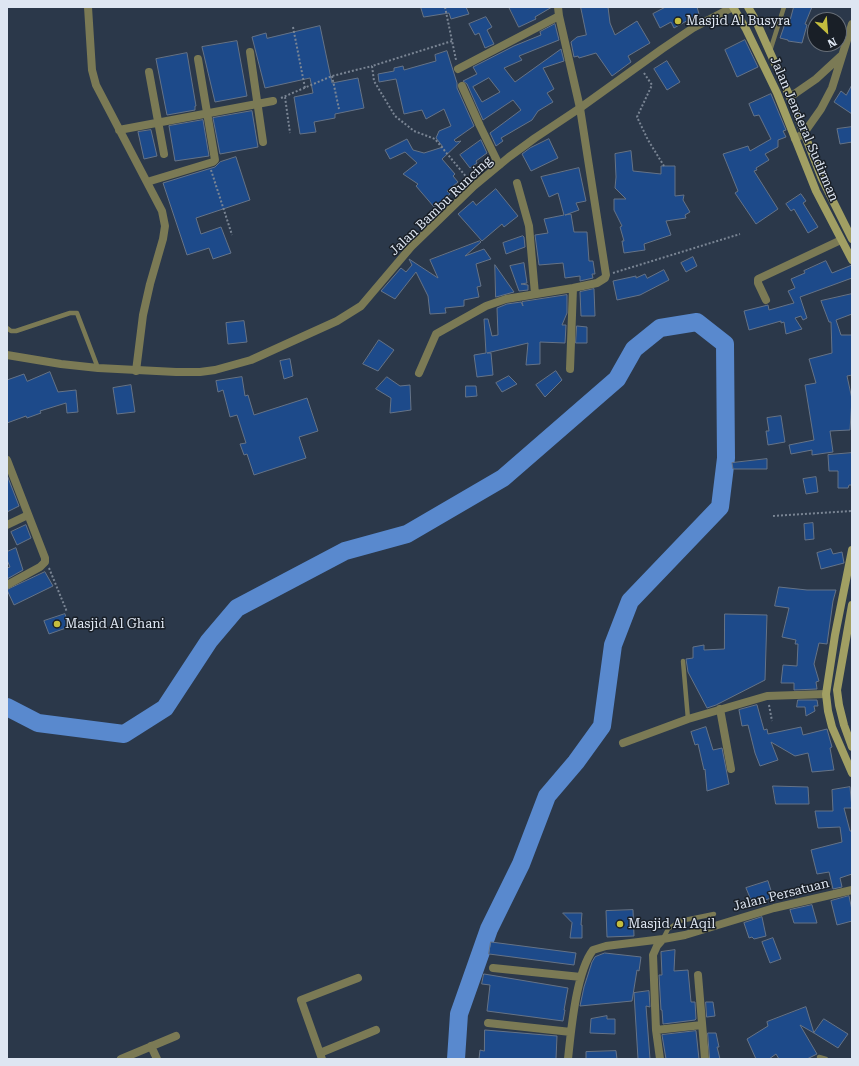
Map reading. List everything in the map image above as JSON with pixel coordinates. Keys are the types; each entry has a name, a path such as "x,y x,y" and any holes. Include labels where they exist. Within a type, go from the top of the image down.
{"main road":[{"name":"Jalan Jenderal Sudirman","path":"733,7 746,29 777,93 816,191 841,240 849,247 852,260"},
{"name":"Jalan Jenderal Sudirman","path":"748,7 756,21 790,97 822,179 852,240"},
{"path":"852,550 834,635 826,694 832,727 852,774"},
{"path":"852,605 837,690 844,725 852,746"}],"street":[{"path":"88,7 92,70 96,84 162,211 165,226 143,315 136,371"},
{"path":"418,373 436,334 486,306 506,299 573,288 602,281 606,275 580,108 558,7"},
{"name":"Jalan Bambu Runcing","path":"7,355 98,368 136,371 200,372 215,370 251,360 337,321 361,306 411,247 474,186 499,166 535,138 580,108 638,65 693,28 733,7"},
{"path":"458,69 559,16"},
{"path":"795,139 804,133 821,109 832,88 852,24"},
{"path":"250,52 263,142"},
{"path":"790,97 816,79 842,56"},
{"path":"147,182 209,164 215,160 198,59"},
{"path":"149,72 164,154"},
{"path":"462,86 499,166"},
{"path":"119,130 273,101"},
{"path":"517,183 529,226 535,294"},
{"path":"766,300 758,283 758,279 841,240"},
{"path":"570,369 573,288"},
{"path":"7,460 45,558 45,562 42,566 7,585"},
{"path":"7,525 28,515"},
{"path":"623,743 688,719 767,696 826,694"},
{"path":"720,709 731,769"},
{"name":"Jalan Persatuan","path":"568,1059 570,1032 581,977 585,964 593,950 606,946 685,935 774,908 852,890"},
{"path":"660,1059 656,1030 653,955 657,946 663,939"},
{"path":"493,968 581,977"},
{"path":"698,975 705,1059"},
{"path":"358,978 302,1000 321,1056 376,1030"},
{"path":"488,1023 570,1032"},
{"path":"656,1030 702,1025"},
{"path":"121,1059 176,1036"},
{"path":"151,1046 157,1059"}],"lane":[{"path":"770,51 784,7"},
{"path":"7,328 11,331 16,331 73,312 77,313 98,368"},
{"path":"683,661 688,719"},
{"path":"663,939 668,929 680,921 714,914"},
{"path":"819,1057 826,1059"}],"path":[{"path":"445,7 458,69"},
{"path":"293,28 305,88"},
{"path":"273,101 332,76 372,66 452,41"},
{"path":"638,65 652,85 637,117 648,140 664,166"},
{"path":"372,66 374,81 395,116 414,131 435,138 474,186"},
{"path":"332,76 339,109"},
{"path":"285,96 290,133"},
{"path":"209,164 232,235"},
{"path":"606,275 740,234"},
{"path":"773,516 852,511"},
{"path":"45,558 67,612"},
{"path":"767,696 772,721"}],"building":[{"path":"421,7 466,7 469,14 451,19 449,13 424,17"},
{"path":"509,7 552,7 535,17 536,19 519,27"},
{"path":"581,7 608,7 610,23 615,35 637,21 650,43 628,56 631,62 612,76 596,53 579,58 578,56 574,57 571,42 577,37 586,35"},
{"name":"Masjid Al Busyra","path":"666,7 697,7 699,14 674,28 671,22 660,28 653,14"},
{"path":"794,7 812,7 810,12 807,12 805,24 807,25 802,43 780,38 787,18 790,19"},
{"path":"486,17 492,27 487,30 494,44 485,48 479,33 475,35 469,24"},
{"path":"555,24 559,40 519,56 522,60 504,68 515,82 561,49 564,61 543,68 554,89 547,93 553,102 538,111 532,120 501,138 503,141 496,146 490,133 521,110 513,100 483,120 467,84 463,81 477,74 473,67 514,46 541,35 540,32","holes":["489,78 500,92 482,102 473,87"]},
{"path":"320,26 332,83 358,78 364,108 335,114 335,118 314,122 316,132 300,134 294,97 313,93 310,78 265,88 252,37 266,33 267,38"},
{"path":"745,40 758,67 737,77 725,50"},
{"path":"237,41 247,96 215,102 202,47"},
{"path":"447,51 457,83 457,88 474,126 454,140 456,142 461,141 442,159 455,174 453,176 458,182 447,191 450,194 434,207 416,186 418,184 403,174 417,163 405,152 390,159 385,150 407,139 413,150 424,153 443,147 436,138 439,131 451,126 444,109 426,119 422,110 404,114 396,79 379,82 378,74 394,71 394,68 403,66 404,70 436,61 435,55"},
{"path":"187,53 196,106 195,110 167,115 156,59"},
{"path":"667,61 680,82 667,90 654,69"},
{"path":"852,85 852,114 834,102 841,91 846,95"},
{"path":"771,94 786,130 783,131 786,137 778,140 778,147 765,154 769,160 756,168 757,170 754,171 778,209 756,224 735,193 738,191 723,154 748,146 750,151 771,139 759,115 754,116 749,104"},
{"path":"252,111 258,147 220,154 213,118"},
{"path":"203,120 209,156 175,161 169,126"},
{"path":"852,127 852,142 840,144 837,129"},
{"path":"151,130 157,156 144,159 138,132"},
{"path":"549,139 558,158 531,171 522,154 530,148"},
{"path":"481,140 487,153 476,161 477,163 470,168 460,155"},
{"path":"631,151 633,171 661,174 661,166 675,166 675,196 684,195 683,200 690,212 685,215 686,218 666,221 671,235 644,244 645,250 624,253 622,241 624,241 620,227 622,226 614,210 614,199 626,199 615,188 615,154"},
{"path":"236,157 250,200 196,218 201,234 221,227 231,253 213,259 209,248 187,255 163,183 215,167 220,162"},
{"path":"579,168 586,201 576,203 579,210 565,215 571,214 574,232 587,232 589,261 593,261 595,274 592,274 593,278 580,281 580,276 565,278 563,263 539,265 535,235 548,233 544,219 564,215 558,193 549,197 541,177"},
{"path":"496,189 518,216 504,227 502,224 482,241 458,214 473,201 476,205"},
{"path":"801,194 806,201 803,203 818,227 808,233 794,209 791,211 786,204"},
{"path":"523,236 525,247 506,254 503,243"},
{"path":"480,241 481,242 465,256 484,249 491,259 476,264 481,286 477,287 479,297 464,300 464,306 445,308 446,313 430,314 428,296 416,272 395,299 381,291 401,268 406,272 412,265 409,259 438,278 430,260"},
{"path":"693,257 697,266 686,272 681,263"},
{"path":"826,261 832,273 852,265 852,278 800,297 807,318 803,320 801,316 795,318 802,329 786,334 784,322 781,323 781,321 749,330 744,311 768,305 769,310 794,303 788,291 795,288 791,279"},
{"path":"524,263 527,283 521,284 528,285 528,290 519,291 510,266"},
{"path":"495,265 514,292 496,297"},
{"path":"664,270 669,280 640,295 617,300 613,281 636,276 636,278 645,274 647,278"},
{"path":"594,289 595,316 581,316 580,292"},
{"path":"852,294 852,314 836,320 841,335 852,335 852,375 847,376 852,399 850,430 830,431 833,452 812,455 812,450 791,454 789,445 814,440 805,385 816,383 809,359 832,353 831,322 829,322 821,301"},
{"path":"567,295 567,313 562,325 566,325 565,343 540,342 540,364 526,365 528,343 487,353 491,353 493,375 477,377 474,355 486,353 484,319 488,319 492,336 498,335 497,308 507,304 521,302 523,306 522,302"},
{"path":"244,321 247,342 228,344 226,323"},
{"path":"577,326 587,327 587,343 576,343"},
{"path":"379,340 394,350 378,371 363,364"},
{"path":"290,359 293,376 284,379 280,361"},
{"path":"556,371 562,380 545,397 536,385"},
{"path":"50,372 58,392 76,390 78,412 67,413 66,403 40,411 41,413 27,418 26,416 7,423 7,380 24,374 27,381"},
{"path":"509,376 517,384 502,392 496,383"},
{"path":"242,377 245,396 248,395 254,415 307,398 318,431 299,437 306,458 254,475 247,454 244,455 240,444 246,443 237,415 230,417 223,390 218,392 216,381"},
{"path":"387,377 400,386 410,385 411,410 390,413 391,398 376,389"},
{"path":"131,385 135,412 117,414 113,388"},
{"path":"466,386 476,386 477,396 466,397"},
{"path":"781,416 785,442 768,445 766,431 769,431 767,418"},
{"path":"852,453 852,485 849,485 848,488 838,488 838,471 829,471 828,455"},
{"path":"767,459 767,469 733,469 732,463"},
{"path":"7,475 19,506 7,512"},
{"path":"816,477 818,492 806,494 803,479"},
{"path":"813,523 814,539 805,540 804,524"},
{"path":"26,525 31,538 17,545 11,532"},
{"path":"16,548 23,570 7,579 7,568 10,567 7,560 7,552"},
{"path":"831,549 833,554 842,552 844,563 821,569 817,553"},
{"path":"45,572 53,586 14,605 7,590"},
{"path":"779,587 807,590 836,590 827,644 819,643 814,664 819,681 816,682 817,689 794,690 794,683 781,683 783,665 797,666 798,644 795,644 796,640 782,637 789,608 775,606"},
{"name":"Masjid Al Ghani","path":"65,614 69,627 49,634 44,621"},
{"path":"725,614 767,615 765,680 716,705 707,708 688,672 686,659 693,658 693,647 704,645 704,650 724,649"},
{"path":"798,700 817,700 818,706 814,706 815,711 806,716 805,707 797,707"},
{"path":"757,705 764,730 767,729 768,734 801,727 803,735 827,729 832,747 830,748 834,770 812,772 808,753 795,756 771,742 778,760 760,766 748,725 742,726 739,710"},
{"path":"706,727 713,750 722,748 729,784 707,791 705,769 704,770 698,744 695,745 691,732"},
{"path":"773,786 808,787 809,804 776,804"},
{"path":"850,787 852,808 844,808 850,831 852,831 852,874 840,878 842,887 833,889 829,872 817,874 811,850 842,842 840,827 818,828 815,811 833,811 832,790"},
{"path":"768,881 773,897 753,905 746,888"},
{"path":"849,896 852,910 852,921 837,925 831,901"},
{"path":"812,905 817,923 794,923 790,910"},
{"name":"Masjid Al Aqil","path":"633,910 634,936 607,937 606,911"},
{"path":"563,913 582,913 582,938 570,938 572,923"},
{"path":"762,917 766,936 754,939 752,937 749,938 744,923"},
{"path":"773,938 781,959 770,963 762,942"},
{"path":"491,942 576,953 574,965 489,954"},
{"path":"675,950 674,971 688,970 691,1002 695,1002 696,1019 663,1024 659,975 662,975 661,952"},
{"path":"605,953 641,957 639,971 637,970 632,1001 580,1006 592,962 595,957"},
{"path":"484,974 568,988 563,1021 487,1011 490,985 482,984"},
{"path":"649,991 650,1007 646,1006 650,1059 638,1059 634,993"},
{"path":"706,1002 713,1002 715,1016 707,1017"},
{"path":"806,1007 814,1033 800,1025 817,1054 807,1059 779,1059 776,1054 769,1059 756,1059 747,1039 768,1026 767,1022"},
{"path":"607,1016 607,1019 615,1019 615,1034 590,1033 591,1019"},
{"path":"824,1019 848,1034 838,1048 814,1033"},
{"path":"485,1030 557,1036 556,1059 479,1059 480,1050 484,1051"},
{"path":"696,1031 699,1059 666,1059 662,1035"},
{"path":"708,1033 716,1033 720,1059 710,1059"},
{"path":"616,1051 617,1059 586,1059 586,1052"}],"waterway":[{"path":"7,707 38,723 124,734 165,708 209,641 237,608 345,551 407,534 503,478 617,379 634,349 660,328 697,322 725,344 726,458 720,507 630,601 613,645 602,726 576,762 547,796 521,864 489,929 459,1014 456,1059"}],"place":[{"name":"Masjid Al Busyra","path":"678,21"},
{"name":"Masjid Al Ghani","path":"57,624"},
{"name":"Masjid Al Aqil","path":"620,924"}]}
